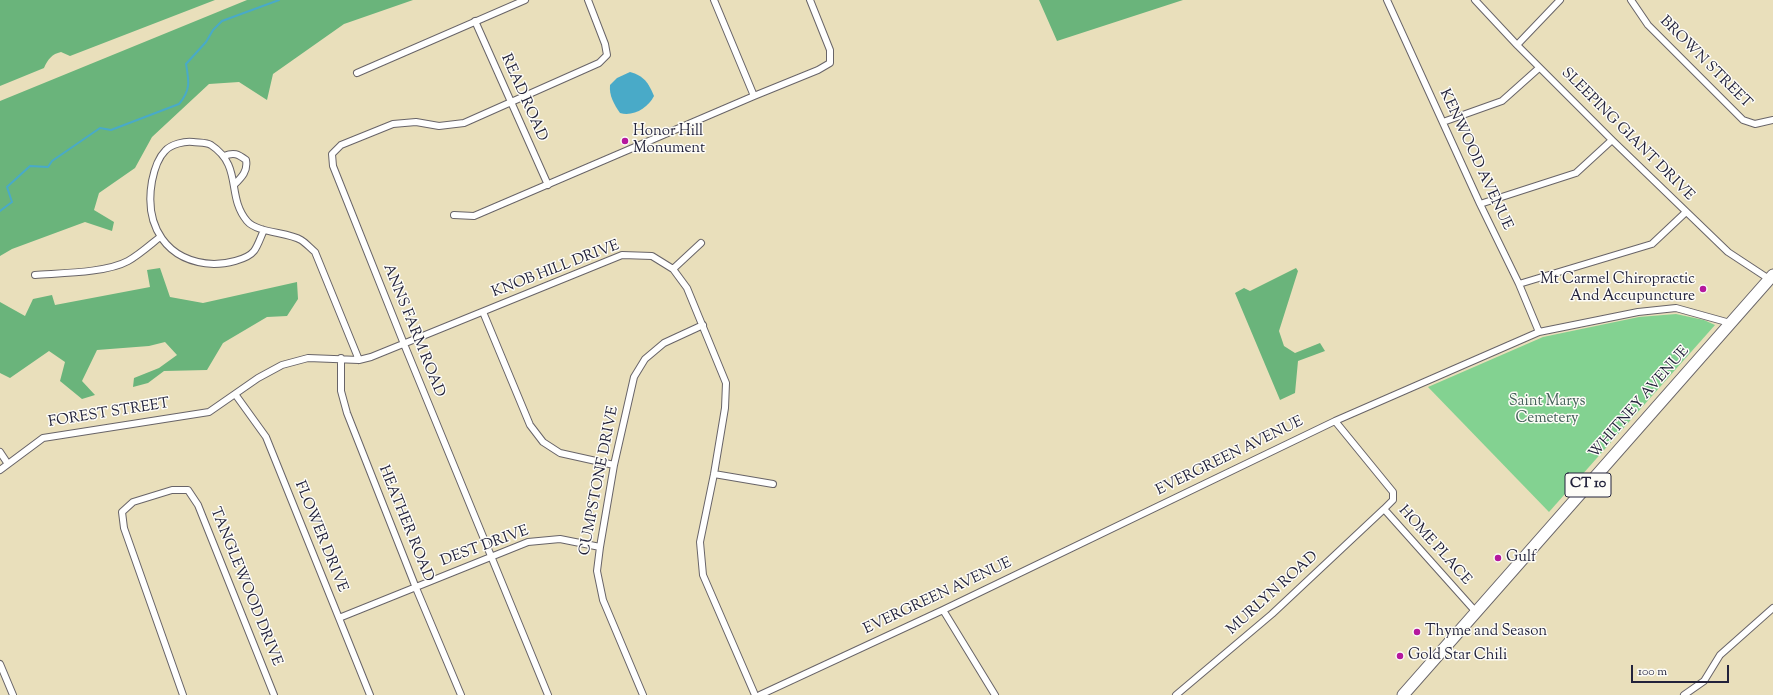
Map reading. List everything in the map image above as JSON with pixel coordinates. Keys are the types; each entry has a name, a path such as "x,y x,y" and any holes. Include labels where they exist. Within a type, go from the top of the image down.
{"highway":[{"name":"WHITNEY AVENUE","path":"1404,695 1771,277"}],"street":[{"path":"357,73 525,0"},
{"name":"ANNS FARM ROAD","path":"548,695 404,344 333,166 332,154 341,145 393,124 416,122 440,126 464,123 512,103 599,63 607,55 605,44 588,0"},
{"path":"714,0 754,96"},
{"path":"454,215 474,216 818,70 830,62 830,50 810,0"},
{"name":"KENWOOD AVENUE","path":"1387,0 1480,204 1519,284 1539,332"},
{"name":"SLEEPING GIANT DRIVE","path":"1474,0 1612,140 1728,252 1771,277"},
{"path":"1517,45 1560,0"},
{"name":"BROWN STREET","path":"1631,0 1648,25 1744,120 1755,124 1773,120"},
{"name":"READ ROAD","path":"475,21 548,185"},
{"path":"1443,122 1502,101 1540,68"},
{"path":"1480,204 1576,173 1612,140"},
{"path":"264,230 253,252 239,260 220,264 200,264 179,255 160,237 151,217 150,194 154,170 165,150 186,141 209,144 224,156 232,172 238,206 248,223 264,230 301,240 314,252 359,360"},
{"path":"224,156 232,153 240,155 246,160 248,168 243,176 234,185"},
{"path":"1519,284 1652,244 1686,212"},
{"path":"35,275 110,267 127,262 160,237"},
{"path":"673,269 701,242"},
{"name":"KNOB HILL DRIVE","path":"209,412 258,378 282,365 308,358 342,358 359,360 371,357 622,255 652,256 673,269 688,288 726,383 724,408 714,474 700,542 703,575 755,695"},
{"name":"EVERGREEN AVENUE","path":"760,695 943,610 1335,421 1539,332 1638,312 1676,308 1730,323"},
{"path":"483,312 530,424 543,442 560,453 614,465"},
{"name":"CUMPSTONE DRIVE","path":"643,695 603,600 597,571 600,547 614,465 634,376 645,358 664,343 703,325"},
{"name":"HEATHER ROAD","path":"342,358 341,391 347,413 416,588 461,695"},
{"name":"FLOWER DRIVE","path":"235,394 266,437 370,695"},
{"name":"FOREST STREET","path":"0,470 43,438 209,412"},
{"name":"HOME PLACE","path":"1335,421 1393,492 1393,500 1384,509 1476,612"},
{"path":"0,452 8,464"},
{"path":"714,474 773,484"},
{"name":"TANGLEWOOD DRIVE","path":"183,695 124,528 122,512 133,502 172,490 188,490 198,505 274,695"},
{"name":"MURLYN ROAD","path":"1176,695 1272,614 1384,509"},
{"name":"DEST DRIVE","path":"339,618 528,542 560,540 600,547"},
{"path":"1684,695 1704,681 1720,655 1773,608"},
{"path":"943,610 995,695"},
{"path":"0,664 13,695"}],"green space":[{"path":"0,0 215,0 70,56 61,52 55,54 47,62 44,68 0,86"},
{"path":"247,0 413,0 344,24 273,74 267,100 239,82 209,84 152,137 135,168 99,193 94,210 114,222 112,231 85,222 12,249 0,256 0,101"},
{"path":"1039,0 1183,0 1057,41"},
{"path":"160,268 170,297 203,303 297,282 298,299 287,316 267,317 223,343 207,370 164,371 148,383 133,387 134,378 159,368 177,355 165,342 149,346 97,350 82,381 95,395 82,399 60,381 65,362 49,351 10,378 0,373 0,302 25,316 33,299 52,295 55,305 150,287 147,270"},
{"path":"1296,268 1298,271 1279,331 1284,346 1295,353 1320,343 1325,351 1298,361 1295,393 1280,400 1235,293 1244,288 1250,291"},
{"name":"Saint Marys Cemetery","path":"1676,314 1704,320 1715,325 1549,512 1428,387 1543,337 1639,317"}],"water":[{"path":"630,72 639,75 645,80 654,96 644,108 635,113 625,114 620,113 614,103 610,93 610,85 617,78"}],"waterway":[{"path":"0,211 12,202 7,187 30,166 48,167 52,161 100,128 111,130 179,104 186,94 188,85 186,64 206,42 213,30 222,21 279,0"}],"place":[{"name":"Honor Hill Monument","path":"625,141"},
{"name":"Mt Carmel Chiropractic And Accupuncture","path":"1703,289"},
{"name":"Gulf","path":"1498,558"},
{"name":"Thyme and Season","path":"1417,632"},
{"name":"Gold Star Chili","path":"1400,656"}]}
